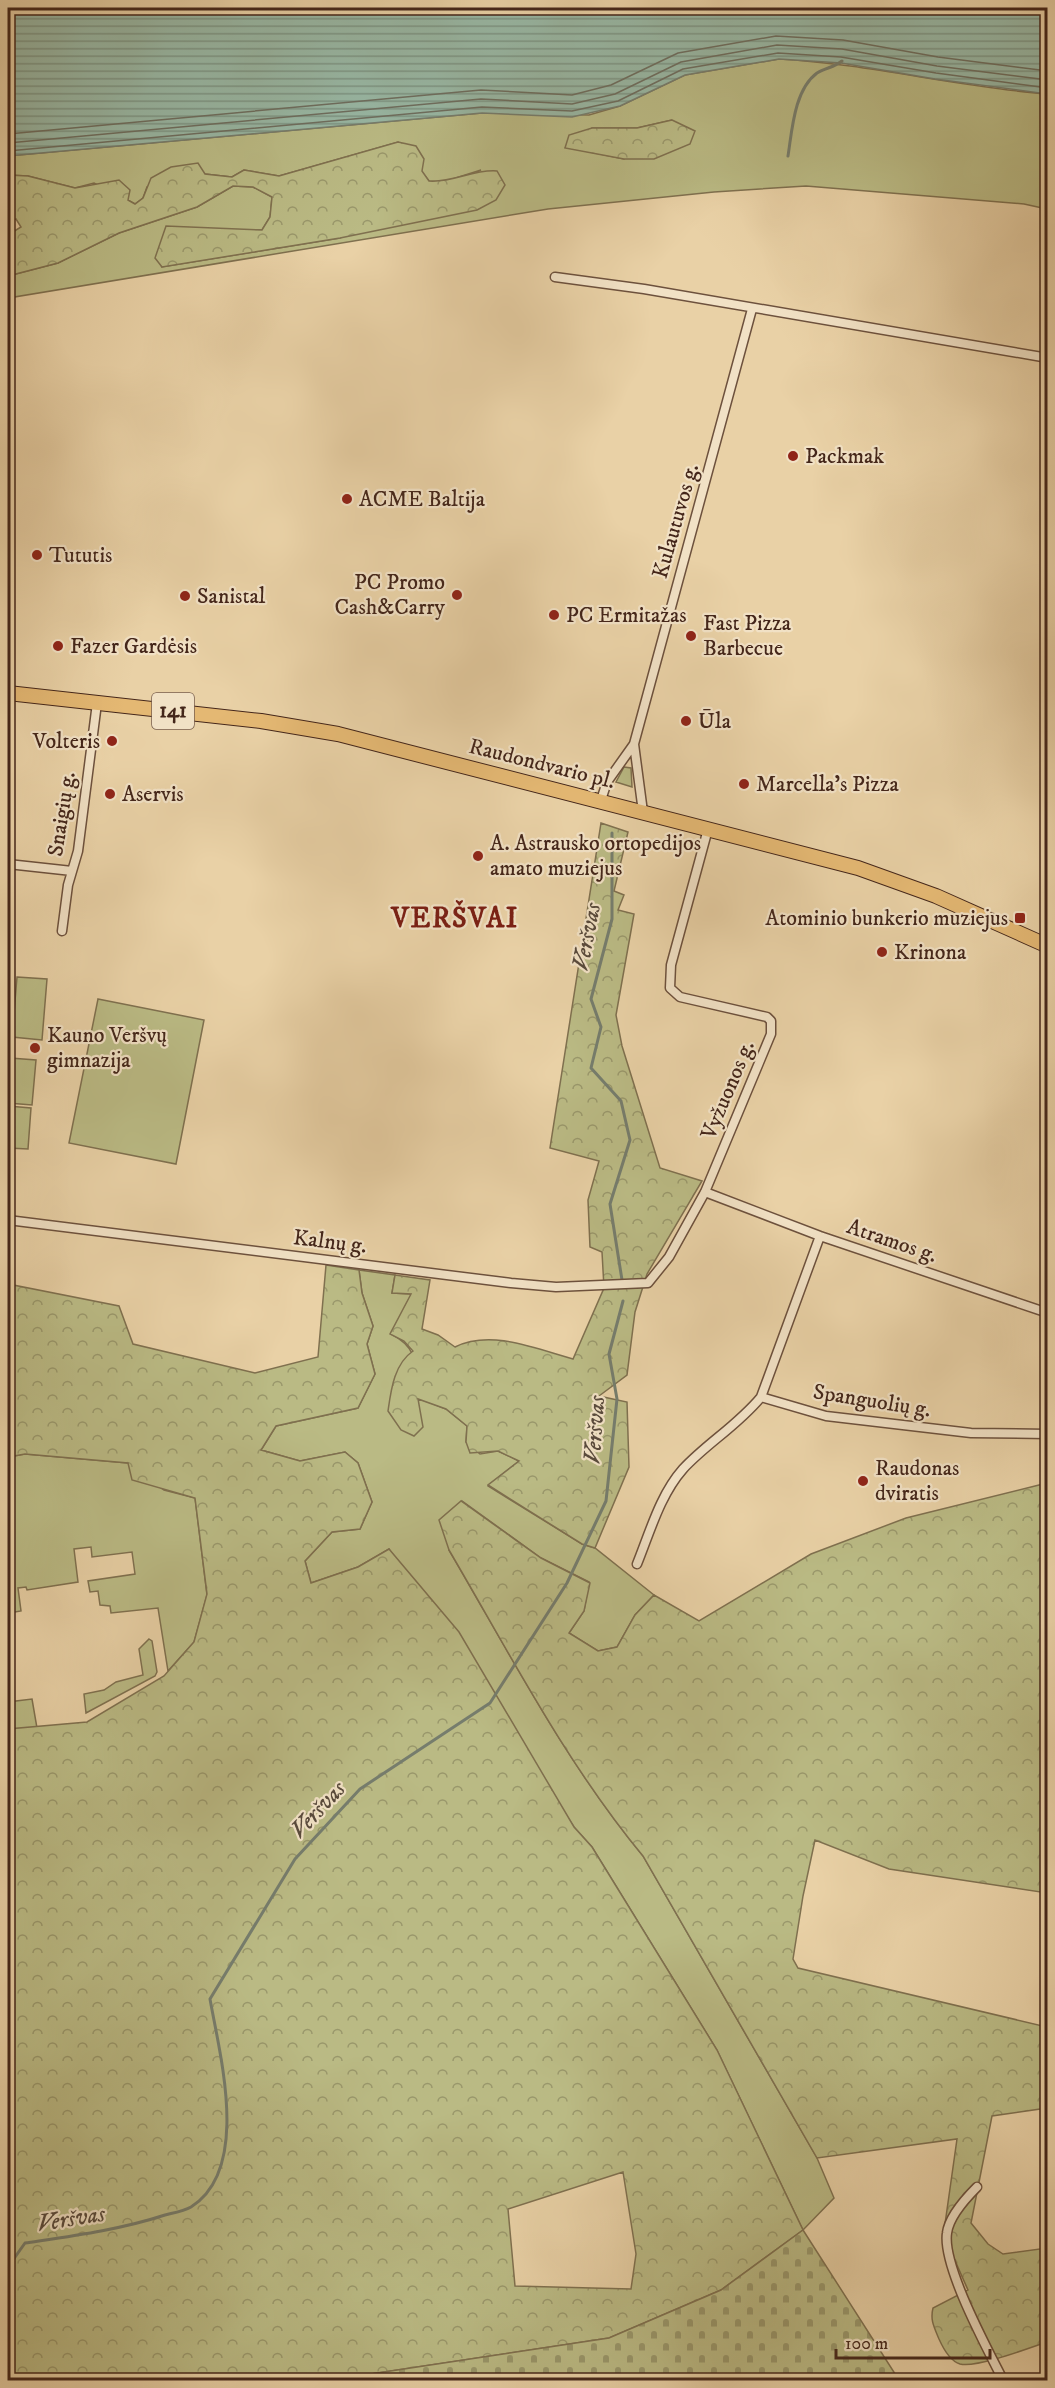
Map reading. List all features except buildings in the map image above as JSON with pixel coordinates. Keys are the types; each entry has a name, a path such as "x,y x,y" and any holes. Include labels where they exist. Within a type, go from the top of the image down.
{"main road":[{"name":"Raudondvario pl.","path":"8,693 261,721 338,734 858,868 915,887 1047,946"}],"street":[{"path":"555,277 644,289 1047,358"},
{"name":"Kulautuvos g.","path":"601,800 608,782 634,744 752,309"},
{"name":"Snaigių g.","path":"62,931 72,871 78,851 97,703"},
{"name":"Kulautuvos g.","path":"634,744 643,812"},
{"name":"Vyžuonos g.","path":"705,1192 772,1027 767,1017 680,998 670,988 671,965 708,829"},
{"path":"8,864 72,871"},
{"path":"705,1192 820,1236"},
{"name":"Kalnų g.","path":"8,1220 556,1287 648,1283 669,1257 705,1192"},
{"name":"Atramos g.","path":"761,1397 820,1236 1047,1313"},
{"path":"637,1564 663,1499 683,1469 732,1428 761,1397"},
{"name":"Spanguolių g.","path":"761,1397 826,1416 971,1433 1047,1434"},
{"path":"977,2187 965,2199 947,2233 949,2253 968,2307 1003,2380"}],"green space":[{"path":"779,59 1047,94 1047,209 1024,204 806,186 714,192 548,209 8,298 8,276 58,263 119,233 197,207 233,186 253,187 272,197 270,217 262,230 242,230 161,267 340,238 481,170 443,182 429,181 398,142 279,176 244,170 232,177 205,174 147,187 143,198 135,204 94,183 75,188 28,176 8,175 8,156 482,113 589,115 620,106 685,75","holes":["672,120 624,159 566,147 592,128 637,128"]},
{"path":"672,120 695,131 690,144 654,159 624,159 565,148 569,135 592,128 637,128"},
{"path":"398,142 416,146 424,159 422,171 429,181 497,171 505,185 496,200 477,210 340,238 162,267 155,258 166,226 262,230 270,217 272,197 253,187 233,186 197,207 119,233 58,263 8,276 8,235 21,227 16,219 8,222 8,175 28,176 75,188 119,180 130,190 128,200 135,204 143,198 151,178 171,167 198,163 205,174 232,177 244,170 279,176"},
{"path":"624,767 631,768 632,787 616,782"},
{"path":"601,823 628,832 614,891 624,895 618,910 634,914 616,1015 622,1046 660,1168 702,1181 647,1274 635,1312 627,1375 599,1396 627,1402 629,1467 595,1548 582,1544 488,1485 519,1461 498,1451 470,1453 466,1442 467,1426 446,1409 418,1399 423,1427 414,1436 401,1430 388,1411 392,1386 398,1370 413,1351 404,1341 390,1334 411,1294 392,1293 395,1275 430,1280 422,1329 438,1335 455,1347 469,1342 499,1340 573,1359 604,1288 602,1252 590,1247 588,1200 599,1161 550,1148"},
{"path":"17,977 47,979 42,1040 12,1037"},
{"path":"98,999 204,1020 176,1164 69,1143"},
{"path":"10,1058 36,1060 32,1105 8,1103"},
{"path":"8,1106 31,1108 28,1149 8,1148"},
{"path":"326,1265 359,1270 362,1293 373,1326 367,1344 375,1374 358,1408 276,1426 261,1450 300,1461 345,1452 358,1463 372,1502 360,1529 332,1532 305,1561 311,1583 358,1567 389,1549 459,1632 574,1827 592,1847 717,2050 803,2230 721,2290 609,2338 331,2380 8,2380 8,1729 87,1722 164,1676 194,1642 207,1594 195,1498 132,1480 128,1463 25,1454 8,1457 8,1284 119,1306 133,1344 255,1373 318,1357","holes":["623,2172 636,2254 631,2289 515,2286 508,2209"]},
{"path":"359,1270 395,1275 392,1293 412,1294 391,1334 407,1346 415,1360 418,1398 446,1409 467,1426 466,1442 480,1454 498,1451 519,1461 488,1486 582,1544 595,1548 654,1595 635,1615 617,1647 598,1651 569,1633 584,1611 589,1582 541,1558 462,1501 449,1550 564,1746 589,1784 643,1856 817,2158 834,2198 803,2230 717,2050 592,1847 574,1827 389,1549 358,1567 311,1583 305,1561 332,1532 360,1529 372,1502 358,1463 345,1452 300,1461 261,1450 276,1426 358,1408 375,1374 367,1344 373,1326 362,1293"},
{"path":"25,1454 128,1463 164,1490 195,1498 207,1595 194,1642 168,1671 158,1608 111,1613 110,1606 100,1605 98,1591 90,1592 88,1581 135,1574 132,1552 92,1557 91,1547 74,1549 78,1582 27,1590 26,1587 18,1588 21,1611 9,1613 8,1618 8,1457"},
{"path":"1047,1483 1047,1893 889,1869 815,1840 793,1959 798,1968 1047,2027 1047,2108 992,2116 971,2223 988,2244 1003,2254 1047,2248 1047,2342 990,2360 960,2364 953,2360 945,2350 934,2327 932,2316 933,2308 968,2290 953,2256 945,2224 957,2139 817,2158 643,1856 589,1784 540,1707 449,1550 439,1520 461,1501 541,1558 590,1583 584,1611 569,1633 598,1651 617,1647 635,1615 654,1595 699,1621 811,1554 906,1518"},
{"path":"149,1639 152,1641 157,1672 155,1676 86,1713 84,1694 104,1690 116,1682 143,1675 139,1649"},
{"path":"32,1699 37,1728 8,1729 8,1702"},
{"path":"803,2230 899,2380 331,2380 609,2338 721,2290"}],"water":[{"path":"8,8 1047,8 1047,94 935,79 841,63 779,59 685,75 620,106 572,117 482,113 8,156"}],"waterway":[{"name":"Veršvas","path":"788,156 795,112 803,90 817,73 842,61"},
{"name":"Veršvas","path":"612,833 612,919 591,999 601,1027 591,1068 621,1101 630,1140 610,1204 622,1280"},
{"name":"Veršvas","path":"8,2267 25,2243 113,2229 182,2211 191,2207 209,2189 221,2166 226,2140 227,2110 220,2050 210,1999 295,1859 360,1789 490,1703 567,1583 606,1501 617,1399 609,1354 623,1301"}],"place":[{"name":"Packmak","path":"793,456"},
{"name":"ACME Baltija","path":"347,499"},
{"name":"Tututis","path":"37,555"},
{"name":"PC Promo Cash&Carry","path":"457,595"},
{"name":"Sanistal","path":"185,596"},
{"name":"PC Ermitažas","path":"554,615"},
{"name":"Fast Pizza Barbecue","path":"691,636"},
{"name":"Fazer Gardėsis","path":"58,646"},
{"name":"Ūla","path":"686,721"},
{"name":"Volteris","path":"112,741"},
{"name":"Marcella's Pizza","path":"744,784"},
{"name":"Aservis","path":"110,794"},
{"name":"A. Astrausko ortopedijos amato muziejus","path":"478,856"},
{"name":"Atominio bunkerio muziejus","path":"1020,918"},
{"name":"Krinona","path":"882,952"},
{"name":"Kauno Veršvų gimnazija","path":"35,1048"},
{"name":"Raudonas dviratis","path":"863,1481"}],"district":[{"name":"VERŠVAI","path":"455,918"}]}
